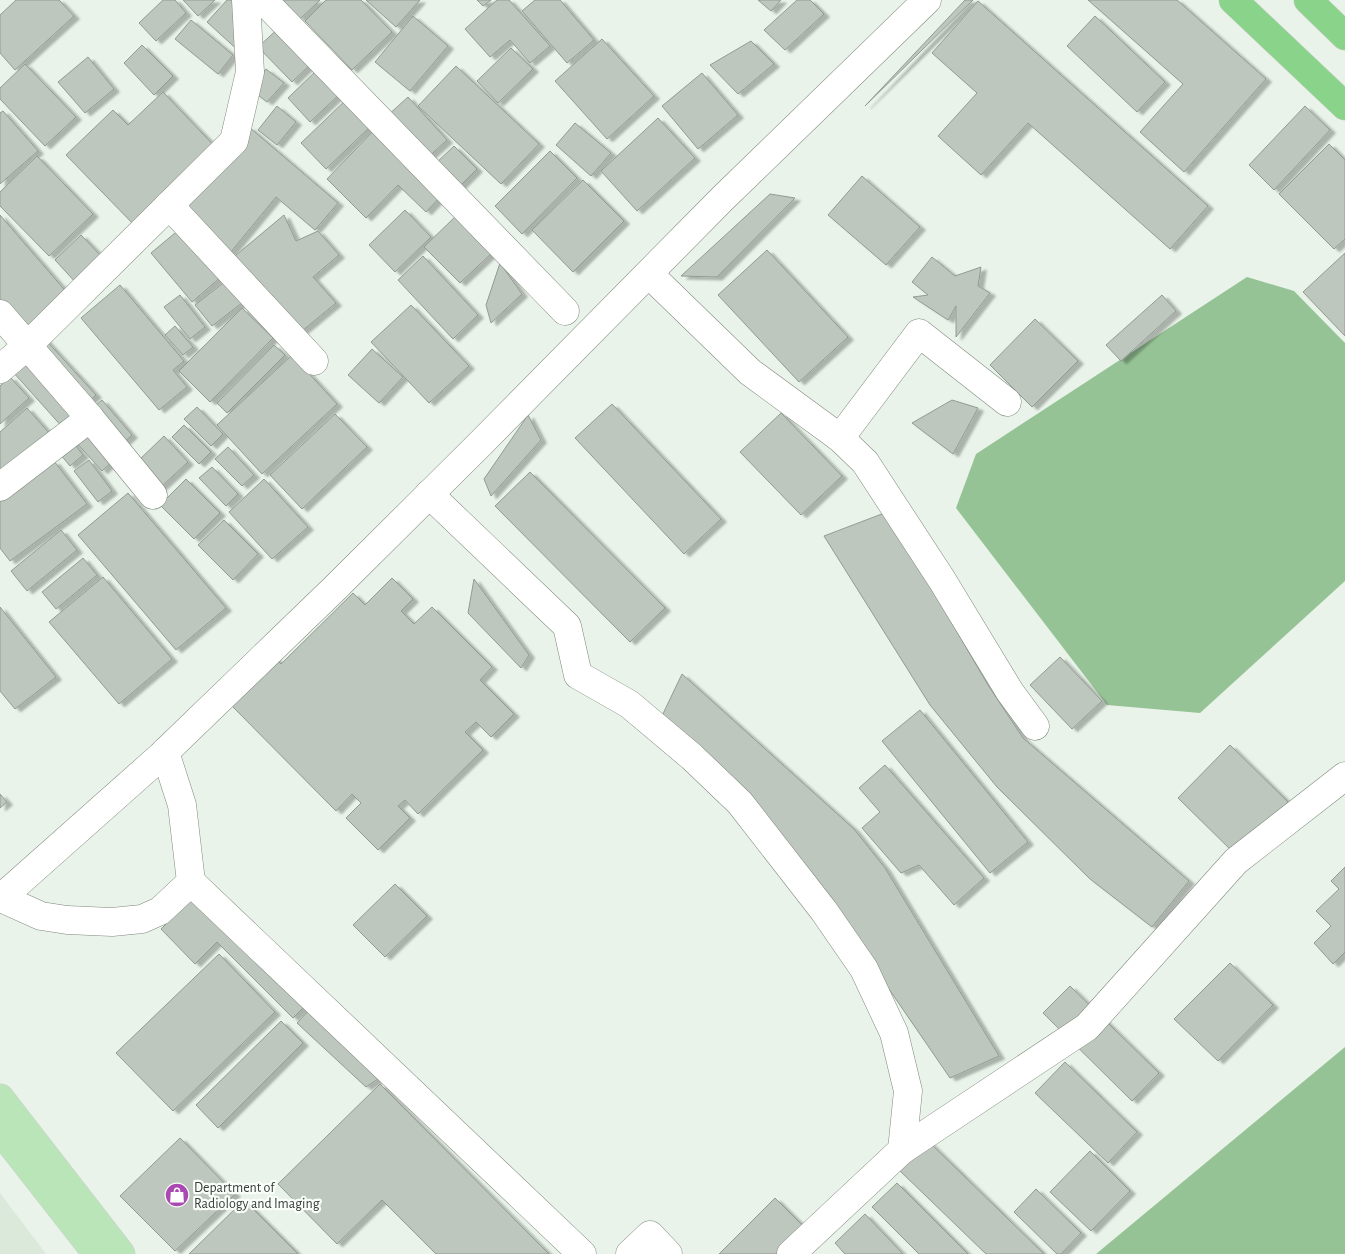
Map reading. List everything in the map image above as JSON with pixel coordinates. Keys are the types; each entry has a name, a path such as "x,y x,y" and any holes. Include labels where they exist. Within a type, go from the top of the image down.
{"highway":[{"path":"1233,0 1345,106"},
{"path":"1308,0 1345,36"}],"main road":[{"path":"0,1098 121,1254"},
{"path":"0,1130 96,1254"}],"street":[{"path":"0,369 27,346 234,141 250,72 246,0"},
{"path":"263,0 565,311"},
{"path":"191,882 160,910 142,919 112,922 67,920 41,916 0,898 165,752 334,589 729,192 927,0"},
{"path":"169,205 314,360"},
{"path":"648,274 750,372 840,438 865,462 942,580 1010,692 1035,726"},
{"path":"0,314 90,418 153,495"},
{"path":"840,438 919,333 1007,402"},
{"path":"0,487 90,418"},
{"path":"430,494 567,626 578,675 629,704 699,764 740,803 824,911 864,970 894,1034 908,1091 902,1150"},
{"path":"165,752 182,805 191,882 582,1254"},
{"path":"791,1254 902,1150 1086,1027 1236,861 1345,776"},
{"path":"630,1254 650,1235 668,1254"}],"shaded area":[{"path":"1247,277 1294,291 1345,343 1345,581 1200,713 1107,705 956,508 976,454"},
{"path":"1345,1047 1345,1254 1096,1254"},
{"path":"0,1193 46,1254 0,1254"}],"building":[{"path":"16,0 59,0 74,16 15,70 0,53 0,15"},
{"path":"163,0 175,0 186,13 156,41 139,23"},
{"path":"183,0 215,0 198,16"},
{"path":"227,0 238,0 241,53 207,22"},
{"path":"282,0 320,0 300,19"},
{"path":"326,0 361,0 392,32 352,70 305,21"},
{"path":"366,0 420,0 396,27"},
{"path":"477,0 491,0 483,6"},
{"path":"497,0 509,0 550,46 530,63 510,40 490,57 465,29"},
{"path":"535,0 560,0 594,40 567,63 522,11"},
{"path":"758,0 781,0 771,11"},
{"path":"797,0 810,0 824,14 785,50 764,30"},
{"path":"965,0 973,0 865,106"},
{"path":"1088,0 1177,0 1266,79 1184,172 1140,132 1183,84"},
{"path":"978,1 1208,206 1170,249 1028,123 981,175 938,136 977,93 932,53"},
{"path":"413,16 448,46 410,91 375,62"},
{"path":"1095,16 1165,82 1137,112 1067,46"},
{"path":"191,20 233,55 218,74 175,39"},
{"path":"280,27 314,61 292,82 258,47"},
{"path":"602,39 654,96 607,139 555,81"},
{"path":"751,41 774,64 738,94 710,65"},
{"path":"142,45 173,76 154,95 124,63"},
{"path":"511,48 533,69 498,103 477,81"},
{"path":"88,57 114,89 85,113 58,82"},
{"path":"25,64 76,117 45,146 0,99 0,88"},
{"path":"456,66 539,144 501,184 418,106"},
{"path":"319,68 343,91 310,122 288,98"},
{"path":"266,69 284,83 267,102 250,89"},
{"path":"702,73 738,115 698,149 662,106"},
{"path":"163,92 220,152 139,230 66,155 113,110 128,125"},
{"path":"349,97 374,123 326,169 301,143"},
{"path":"408,97 447,140 425,160 386,117"},
{"path":"277,106 296,122 277,145 258,130"},
{"path":"1305,106 1330,130 1274,190 1249,165"},
{"path":"3,111 38,151 0,184 0,113"},
{"path":"658,118 695,158 637,211 601,171"},
{"path":"575,123 611,153 591,176 556,145"},
{"path":"249,127 338,203 315,230 276,197 230,253 179,210"},
{"path":"377,127 444,193 426,212 398,185 366,218 327,179"},
{"path":"1329,144 1345,160 1345,239 1334,249 1279,194"},
{"path":"454,146 477,169 457,189 434,165"},
{"path":"550,151 577,178 522,234 495,206"},
{"path":"37,156 93,214 49,256 0,206 0,192"},
{"path":"862,176 920,227 886,265 828,215"},
{"path":"583,180 624,221 573,272 532,230"},
{"path":"770,194 795,198 717,277 681,276"},
{"path":"405,210 431,237 395,272 369,245"},
{"path":"459,213 495,250 460,283 424,247"},
{"path":"0,215 69,295 26,332 0,302"},
{"path":"284,215 296,241 318,231 339,255 313,277 336,303 296,336 230,260"},
{"path":"181,228 222,276 192,302 151,253"},
{"path":"81,235 105,260 78,285 55,260"},
{"path":"767,250 848,337 799,382 718,295"},
{"path":"1345,253 1345,336 1303,292"},
{"path":"423,256 478,315 453,339 398,280"},
{"path":"932,257 955,276 981,267 978,286 990,293 956,337 956,306 948,320 913,297 928,295 912,282"},
{"path":"500,263 522,294 491,323 486,305"},
{"path":"231,277 247,299 212,326 195,305"},
{"path":"120,285 184,361 173,370 187,387 159,410 81,318"},
{"path":"180,295 205,327 190,339 164,307"},
{"path":"1162,295 1176,311 1121,361 1106,345"},
{"path":"411,305 469,366 429,403 371,342"},
{"path":"242,308 273,338 210,402 179,371"},
{"path":"1035,319 1078,361 1032,407 990,365"},
{"path":"175,326 193,347 183,355 165,335"},
{"path":"44,338 96,395 86,404 34,348"},
{"path":"274,345 285,355 227,413 217,403"},
{"path":"372,349 403,377 379,403 348,375"},
{"path":"292,355 337,404 262,474 217,425"},
{"path":"31,356 81,414 64,429 13,372"},
{"path":"10,377 29,398 0,424 0,386"},
{"path":"102,400 132,435 121,445 90,410"},
{"path":"952,400 978,408 953,454 912,423"},
{"path":"612,404 721,519 684,554 575,438"},
{"path":"197,407 223,434 211,446 184,419"},
{"path":"27,408 50,434 0,478 0,432"},
{"path":"781,413 842,476 801,515 740,452"},
{"path":"335,414 367,447 302,509 270,475"},
{"path":"528,415 541,440 491,496 484,479"},
{"path":"91,425 118,456 102,471 74,440"},
{"path":"184,425 211,452 199,464 172,437"},
{"path":"164,436 188,462 161,487 137,462"},
{"path":"69,437 83,455 70,466 55,448"},
{"path":"228,447 254,475 242,486 215,459"},
{"path":"89,460 112,491 98,502 74,471"},
{"path":"54,461 87,504 10,561 0,548 0,501"},
{"path":"212,467 238,494 226,506 199,478"},
{"path":"530,472 665,608 630,642 495,506"},
{"path":"186,479 220,513 194,539 160,505"},
{"path":"264,479 308,527 272,559 229,512"},
{"path":"128,493 226,608 176,650 78,535"},
{"path":"887,512 988,685 1023,738 1189,881 1152,927 1090,879 997,787 930,705 824,536"},
{"path":"224,520 258,554 233,580 198,545"},
{"path":"61,530 77,550 27,591 11,571"},
{"path":"83,558 97,575 56,609 42,592"},
{"path":"103,577 172,659 119,704 49,622"},
{"path":"392,578 413,599 401,611 414,624 432,607 492,667 480,680 514,714 491,737 476,722 465,732 483,750 418,814 405,800 398,806 410,818 378,850 346,818 361,803 352,794 336,811 228,702 274,657 281,664 353,593 365,605"},
{"path":"474,579 529,655 521,668 468,613"},
{"path":"0,607 56,677 15,709 0,691"},
{"path":"1060,657 1102,701 1072,729 1030,685"},
{"path":"682,674 854,829 885,868 999,1056 950,1078 832,906 660,720"},
{"path":"920,710 1028,842 990,873 882,741"},
{"path":"1230,745 1288,802 1236,855 1178,798"},
{"path":"885,765 984,878 954,905 919,865 901,873 862,828 880,812 859,788"},
{"path":"0,794 7,802 0,808"},
{"path":"1345,867 1345,952 1333,964 1314,943 1331,926 1316,911 1339,889 1331,881"},
{"path":"395,884 427,916 385,957 353,925"},
{"path":"199,891 309,1002 293,1018 217,942 195,964 161,929"},
{"path":"219,954 275,1012 173,1111 116,1053"},
{"path":"1230,963 1273,1005 1218,1061 1174,1019"},
{"path":"1070,986 1159,1073 1132,1101 1043,1013"},
{"path":"309,1010 381,1077 366,1087 297,1023"},
{"path":"281,1021 303,1043 218,1128 196,1105"},
{"path":"1065,1062 1137,1132 1108,1163 1035,1093"},
{"path":"380,1084 549,1254 436,1254 382,1200 337,1244 278,1184"},
{"name":"Department of Radiology and Imaging","path":"180,1138 235,1194 175,1251 120,1196"},
{"path":"927,1140 1044,1254 986,1254 898,1169"},
{"path":"1090,1151 1130,1191 1091,1231 1050,1192"},
{"path":"897,1183 968,1254 919,1254 872,1207"},
{"path":"1036,1189 1081,1233 1061,1254 1057,1254 1014,1212"},
{"path":"775,1198 806,1229 780,1254 719,1254"},
{"path":"244,1200 298,1254 189,1254"},
{"path":"865,1214 903,1254 845,1254 835,1243"}],"place":[{"name":"Department of Radiology and Imaging","path":"177,1195"}]}
